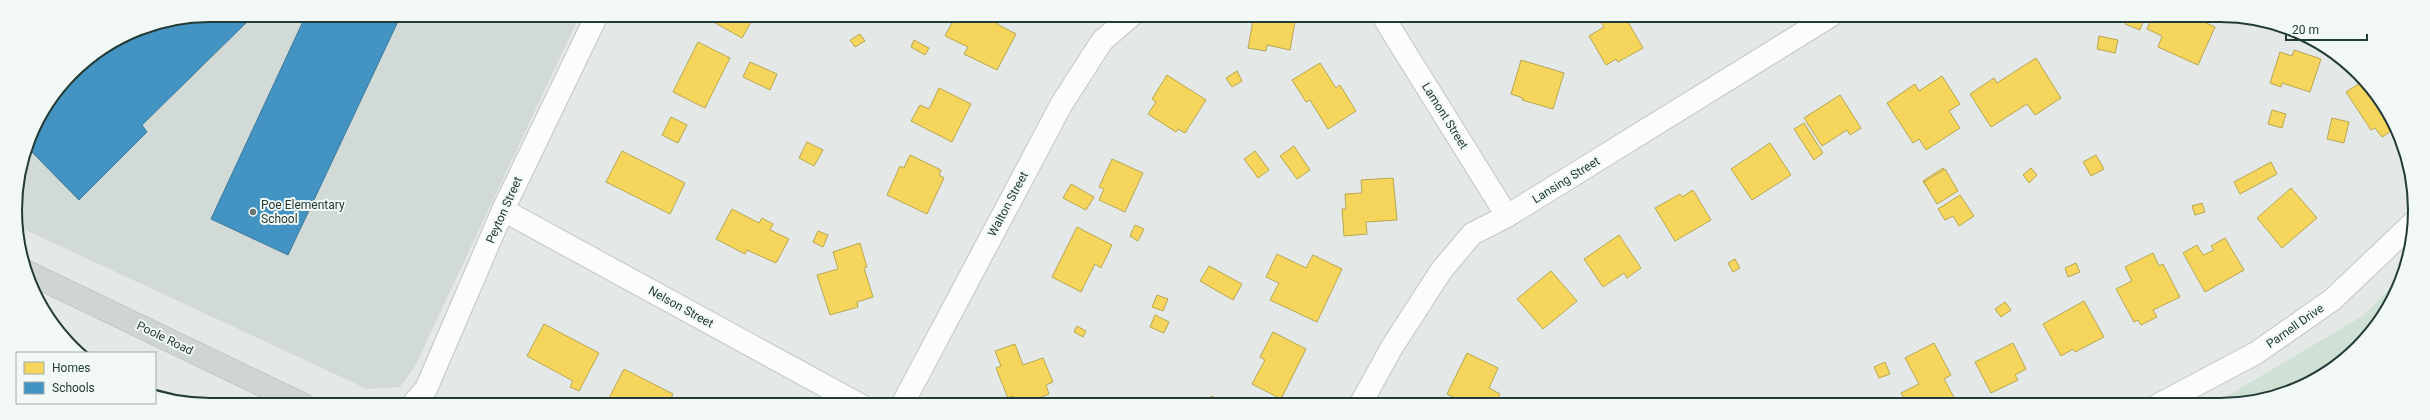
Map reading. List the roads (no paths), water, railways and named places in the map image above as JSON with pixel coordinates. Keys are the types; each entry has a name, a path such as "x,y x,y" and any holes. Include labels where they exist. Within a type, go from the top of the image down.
{"main road":[{"name":"Poole Road","path":"34,275 289,398"}],"street":[{"name":"Peyton Street","path":"419,398 426,390 503,210 594,22"},
{"name":"Walton Street","path":"906,398 1061,105 1102,41 1124,22"},
{"name":"Lamont Street","path":"1386,22 1507,216"},
{"name":"Lansing Street","path":"1364,398 1392,347 1441,271 1472,234 1507,216 1814,22"},
{"name":"Nelson Street","path":"503,210 847,398"},
{"name":"Parnell Drive","path":"2171,398 2256,353 2332,300 2407,229"}],"place":[{"name":"Poe Elementary School","path":"253,212"}]}
